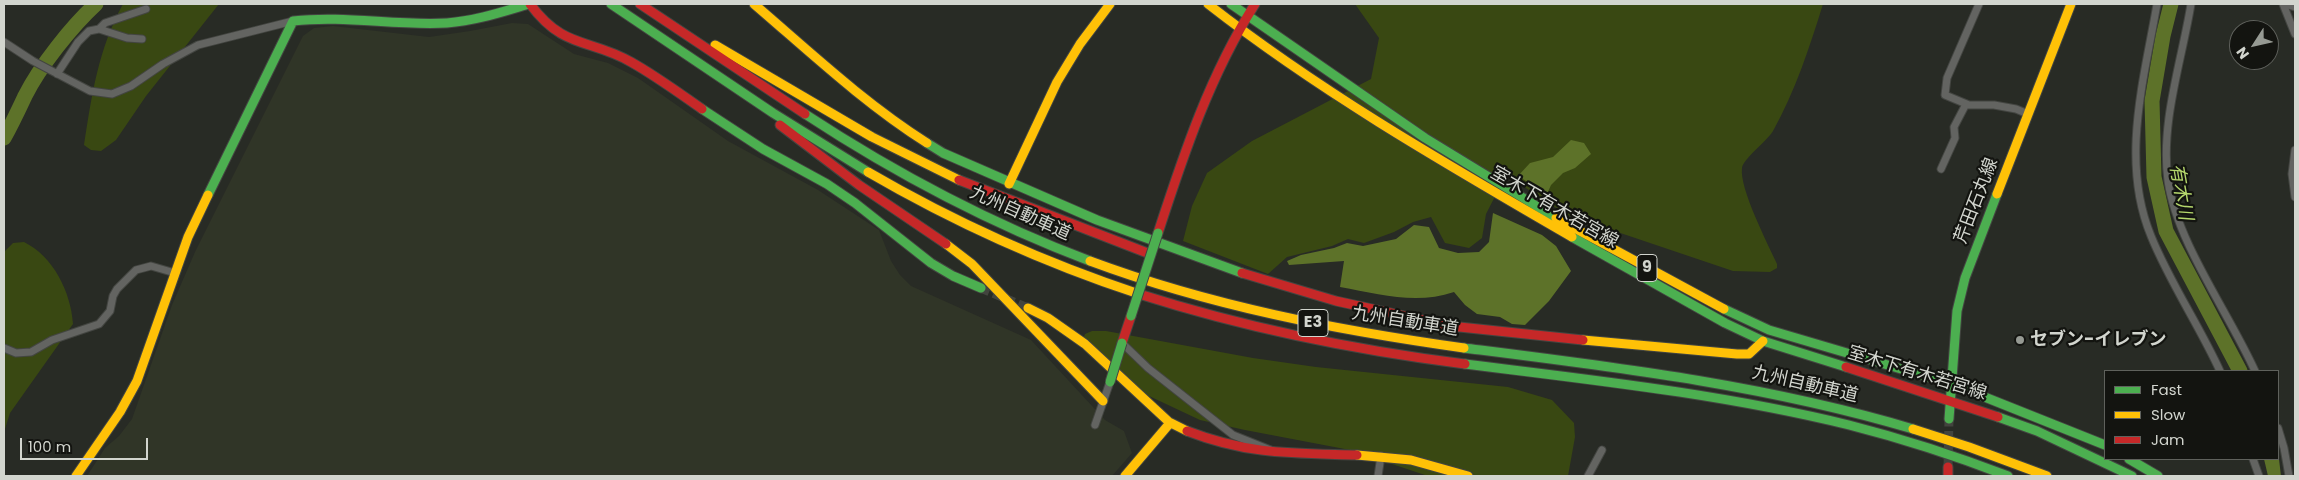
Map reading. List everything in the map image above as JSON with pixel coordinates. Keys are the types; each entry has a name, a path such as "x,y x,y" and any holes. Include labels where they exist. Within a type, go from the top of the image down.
{"main road":[{"path":"76,476 120,412 137,381 188,237 293,21 331,17 445,23 480,19 529,4 539,18 562,36 574,42 611,52 630,61 763,149 827,184 855,203 932,263 953,276 981,288"},
{"name":"九州自動車道","path":"611,4 810,135 891,185 1002,241 1111,286 1196,312 1318,341 1446,361 1716,398 1801,414 1884,435 2008,476"},
{"name":"九州自動車道","path":"640,4 816,121 898,171 993,220 1048,245 1117,272 1210,300 1337,328 1419,341 1659,373 1806,400 1888,420 1944,438 2047,476"},
{"path":"644,4 872,137 930,168 1000,197 1150,254"},
{"path":"754,4 845,84 897,124 943,153 1009,184 1097,220 1266,282 1336,301 1450,326 1616,344 1738,354 1749,354 1763,341"},
{"path":"1009,184 1049,97 1076,50 1110,4"},
{"name":"室木下有木若宮線","path":"1208,4 1358,109 1419,148 1611,260 1725,323 1763,341 1950,400 2037,431 2132,476"},
{"name":"室木下有木若宮線","path":"1231,4 1424,138 1572,227 1706,301 1769,330 1952,384 2104,445"},
{"path":"1110,382 1150,254 1197,116 1240,28 1255,4"},
{"name":"芹田石丸線","path":"1949,419 1960,296 1972,258 2071,4"},
{"path":"626,14 673,51 797,137 859,185 950,246 972,264 1103,401"},
{"path":"1028,308 1058,325 1080,341 1170,423 1232,448 1283,455 1381,456 1431,464 1468,476"},
{"path":"1125,476 1170,423"},
{"path":"2131,460 2158,476"}],"street":[{"path":"1979,4 1948,78 1944,91 1945,95 1966,104 1994,104 2028,114"},
{"path":"2157,4 2135,137 2135,161 2140,201 2155,246 2219,370"},
{"path":"2191,4 2172,98 2167,154 2168,182 2186,238 2254,370"},
{"path":"2284,4 2295,7"},
{"path":"2284,4 2295,34"},
{"path":"99,29 105,23 146,9"},
{"path":"4,42 33,61 90,91 112,94 131,86 163,64 198,46 293,21"},
{"path":"54,72 89,31 99,29 127,38 142,39"},
{"path":"1941,169 1955,138 1954,127 1966,104"},
{"path":"2295,150 2292,174 2295,197"},
{"path":"4,348 16,353 31,352 52,340 99,324 110,311 113,296 117,289 136,270 151,266 175,273"},
{"path":"1122,343 1148,368 1233,435 1283,455"},
{"path":"1095,425 1110,382"},
{"path":"2279,431 2284,448 2288,476"},
{"path":"1588,476 1602,450"},
{"path":"1378,476 1381,456"},
{"path":"2254,460 2259,476"}],"shaded area":[{"path":"123,4 219,4 146,96 116,140 101,151 91,150 84,145 93,90 107,38"},
{"path":"1355,4 1823,4 1801,69 1781,116 1773,131 1746,160 1742,168 1742,177 1749,202 1777,264 1777,268 1770,272 1733,271 1567,215 1506,175 1486,214 1482,238 1469,248 1445,243 1431,217 1413,222 1394,232 1364,243 1348,239 1332,246 1287,257 1268,274 1183,241 1192,206 1207,173 1252,141 1371,79 1379,38"},
{"path":"512,23 528,24 574,54 608,63 638,78 728,141 818,190 879,230 891,261 900,275 911,286 1031,340 1105,420 1124,431 1132,453 1112,476 87,476 105,448 119,436 132,419 172,305 195,252 303,36 314,28 333,26 429,37"},
{"path":"1571,140 1584,143 1591,154 1575,168 1563,173 1551,185 1547,194 1518,176 1530,163 1553,157"},
{"path":"1493,213 1542,235 1556,246 1571,271 1549,301 1525,325 1512,324 1500,317 1477,314 1465,305 1454,292 1426,298 1412,298 1340,287 1344,261 1289,265 1287,261 1301,255 1334,248 1347,243 1363,246 1396,239 1414,225 1429,227 1439,248 1458,253 1479,252 1489,242"},
{"path":"24,242 44,256 59,276 69,300 73,324 10,413 4,432 4,252 13,243"},
{"path":"1092,331 1106,331 1253,358 1316,367 1508,387 1552,400 1574,423 1575,437 1568,476 1428,476 1350,450 1200,420 1149,396 1118,378 1097,361 1082,342 1085,334"},
{"path":"2279,459 2281,476 2268,476 2264,460"}],"waterway":[{"path":"4,138 39,72 67,35 96,4"},
{"name":"有木川","path":"2171,4 2163,36 2152,101 2154,177 2166,231 2239,370"}],"tunnel":[{"path":"981,288 1028,308"},
{"path":"1948,467 1949,419"}],"traffic: fast":[{"path":"208,195 293,21 332,19 428,24 447,23 478,18 529,4"},
{"path":"611,4 773,113 868,172"},
{"path":"1231,4 1425,138 1556,218"},
{"path":"702,109 763,149 827,184 855,203 931,263 953,276 981,288"},
{"path":"805,114 873,157 943,195 1016,230 1090,261"},
{"path":"927,143 943,153 1097,220 1242,273"},
{"path":"1949,419 1957,311 1965,278 1997,194"},
{"path":"1131,316 1158,233"},
{"path":"1572,237 1725,323 1763,341 1846,367"},
{"path":"1724,309 1769,330 1952,384 2104,445"},
{"path":"1110,382 1122,343"},
{"path":"1464,348 1634,370 1746,389 1802,400 1913,429"},
{"path":"1465,364 1706,396 1802,414 1910,442 2008,476"},
{"path":"1998,417 2037,431 2132,476"},
{"path":"2131,460 2158,476"}],"traffic: slow":[{"path":"754,4 859,94 927,143"},
{"path":"1009,184 1057,82 1080,44 1110,4"},
{"path":"1208,4 1251,37 1386,127 1572,237"},
{"path":"1997,194 2071,4"},
{"path":"715,45 872,137 959,180"},
{"path":"868,172 933,208 1000,240 1069,269 1139,294"},
{"path":"76,476 120,412 137,381 188,237 208,195"},
{"path":"1556,218 1724,309"},
{"path":"946,244 972,264 1103,401"},
{"path":"1090,261 1181,291 1274,315 1464,348"},
{"path":"1028,308 1048,318 1085,344 1169,422 1187,431"},
{"path":"1583,340 1737,354 1749,354 1763,341"},
{"path":"1125,476 1170,423"},
{"path":"1913,429 1969,447 2047,476"},
{"path":"1357,455 1411,460 1468,476"}],"traffic: jam":[{"path":"530,4 542,19 554,29 566,36 631,62 702,109"},
{"path":"640,4 805,114"},
{"path":"1158,233 1199,115 1225,58 1255,4"},
{"path":"780,125 859,185 946,244"},
{"path":"959,180 1150,254"},
{"path":"1242,273 1336,301 1450,326 1583,340"},
{"path":"1139,294 1219,317 1341,345 1465,364"},
{"path":"1122,343 1131,316"},
{"path":"1846,367 1998,417"},
{"path":"1187,431 1209,439 1251,449 1291,453 1357,455"},
{"path":"1948,467 1948,476"}],"place":[{"name":"セブン-イレブン","path":"2020,340"}]}
